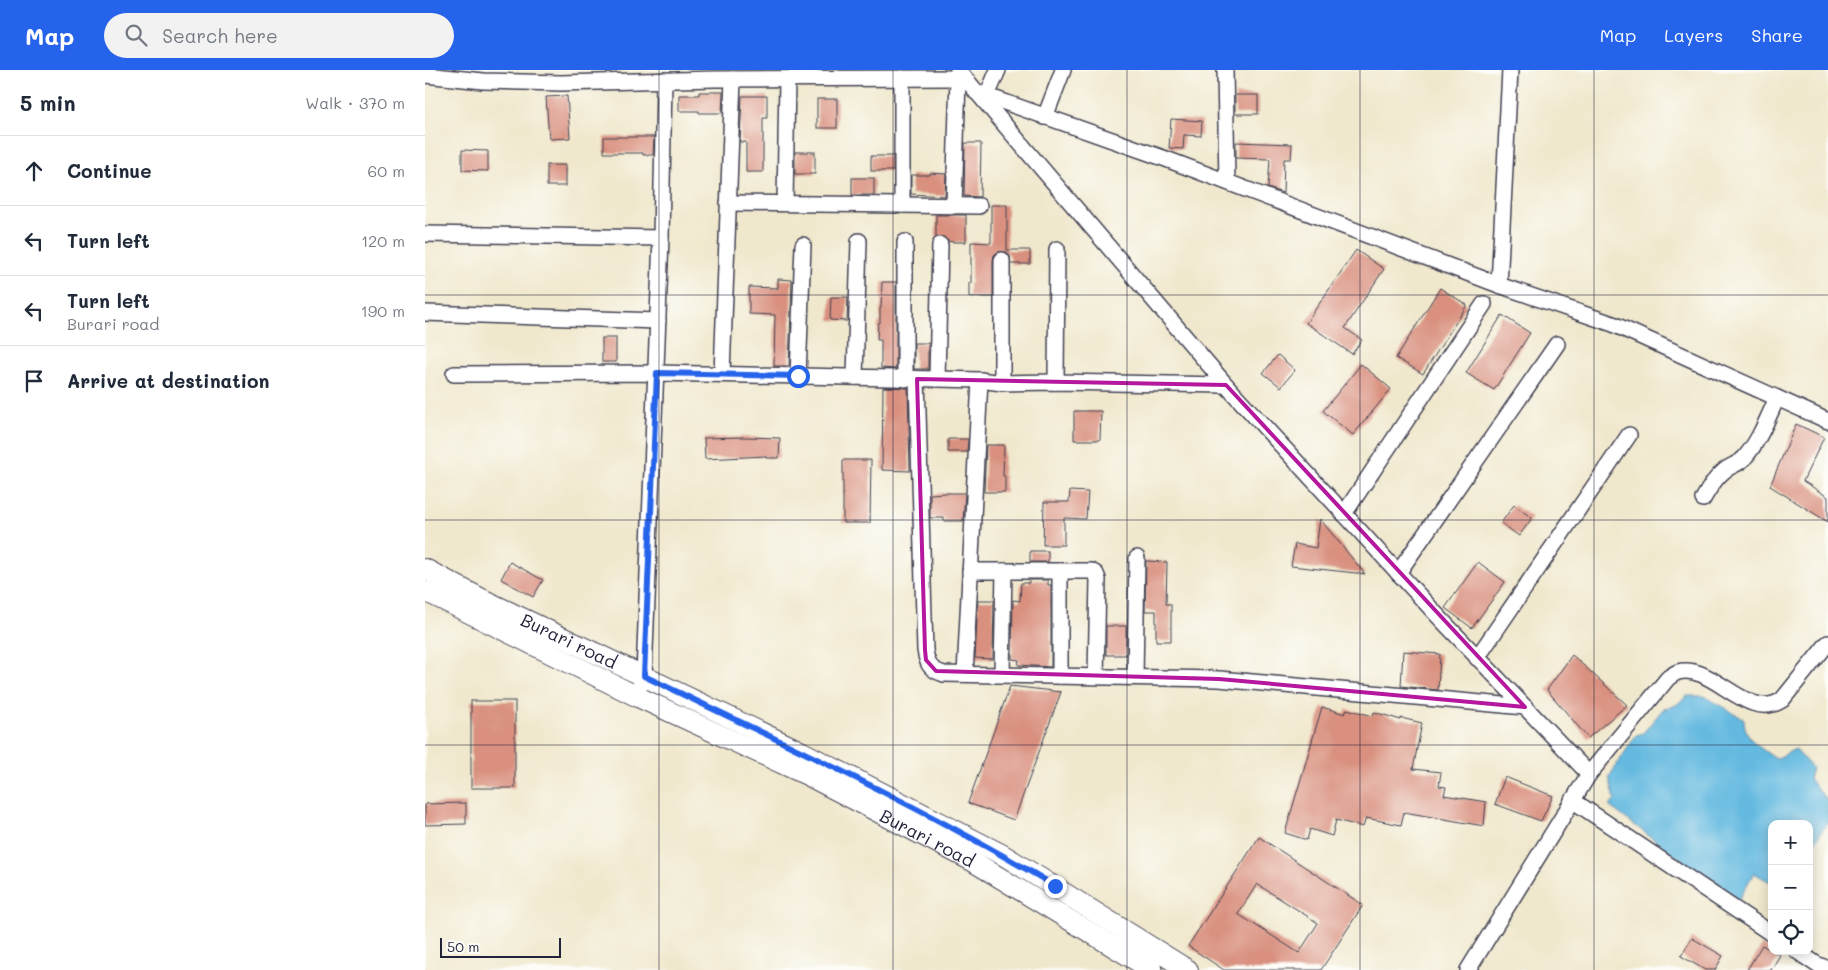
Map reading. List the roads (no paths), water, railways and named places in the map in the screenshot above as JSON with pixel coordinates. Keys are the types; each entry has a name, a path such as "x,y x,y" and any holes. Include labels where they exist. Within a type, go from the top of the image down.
{"main road":[{"name":"Burari road","path":"425,569 802,752 1003,855 1188,970"},
{"name":"Burari road","path":"425,591 636,696 807,775 974,862 1151,970"}],"street":[{"path":"981,94 999,70"},
{"path":"1045,117 1063,70"},
{"path":"1225,70 1227,182"},
{"path":"1499,285 1510,70"},
{"path":"954,206 959,73"},
{"path":"425,75 483,81 531,82 733,79 757,74 787,79 902,78 959,73 981,94 1226,385 1477,658 1589,774"},
{"path":"902,78 902,205"},
{"path":"722,374 733,79"},
{"path":"785,204 787,79"},
{"path":"636,696 644,676 659,321 664,80"},
{"path":"981,94 1227,182 1499,285 1613,324 1828,421"},
{"path":"729,203 979,206"},
{"path":"425,234 661,238"},
{"path":"855,377 859,241"},
{"path":"905,242 926,660 930,668 944,674 1219,678 1525,707"},
{"path":"798,376 803,245"},
{"path":"937,379 940,246"},
{"path":"1056,382 1057,249"},
{"path":"1002,260 1002,383"},
{"path":"1344,514 1484,304"},
{"path":"425,313 659,321"},
{"path":"1398,573 1557,344"},
{"path":"454,374 657,373 979,380 1002,383 1226,385"},
{"path":"965,674 979,380"},
{"path":"1703,499 1714,481 1725,470 1736,465 1746,456 1760,434 1777,398"},
{"path":"1477,658 1629,434"},
{"path":"1135,677 1137,558"},
{"path":"970,571 1091,571 1096,574 1098,579 1096,676"},
{"path":"1002,674 1004,571"},
{"path":"1059,571 1060,676"},
{"path":"1468,970 1589,774 1669,678 1677,672 1689,671 1700,674 1751,702 1762,706 1774,706 1782,700 1828,643"},
{"path":"1572,800 1768,931"},
{"path":"1803,955 1828,969"}],"water":[{"path":"1687,696 1704,696 1744,719 1750,738 1776,759 1795,749 1812,768 1809,779 1828,801 1828,822 1813,844 1813,820 1768,820 1768,881 1754,873 1737,902 1609,806 1615,800 1609,777 1636,735 1643,733 1663,709 1676,705"}]}
